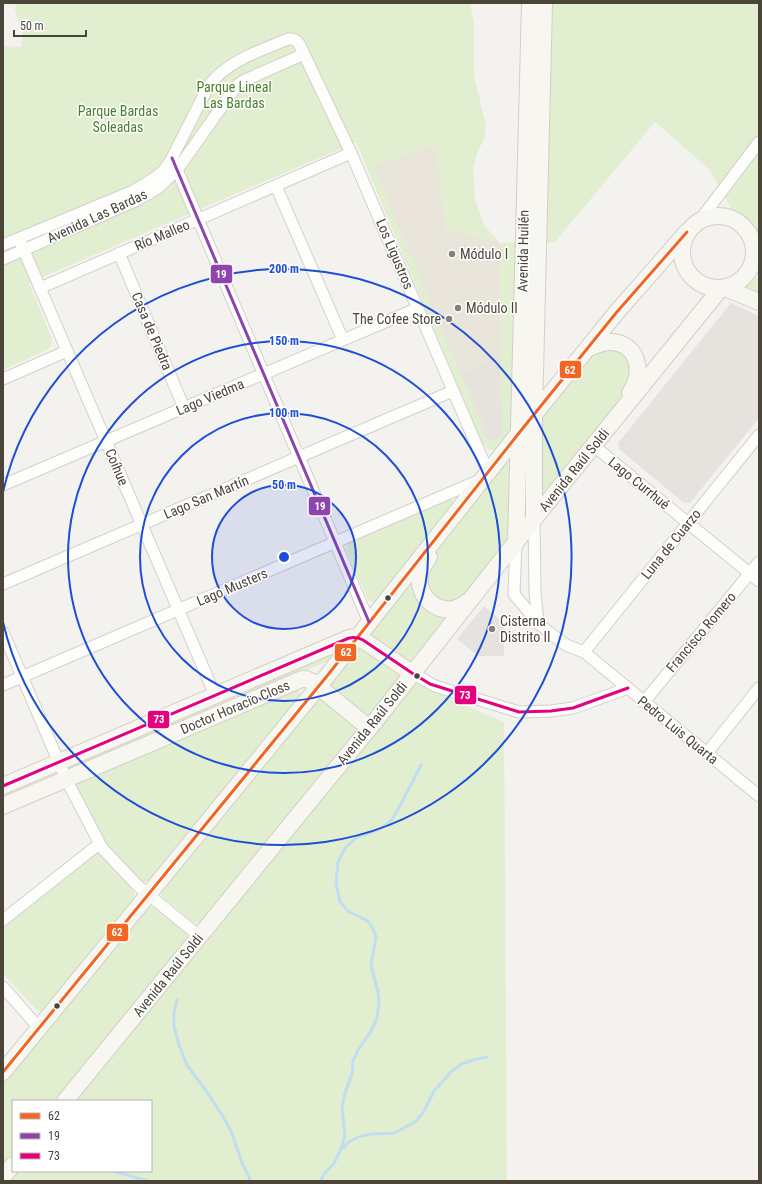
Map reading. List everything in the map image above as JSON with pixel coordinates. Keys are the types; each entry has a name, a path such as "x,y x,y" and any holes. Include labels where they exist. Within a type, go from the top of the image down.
{"main road":[{"name":"Avenida Huilén","path":"516,543 530,3"},
{"name":"Avenida Huilén","path":"534,519 534,414 544,3"},
{"path":"3,1072 319,686 586,349 629,297 691,227 700,220 712,216 729,217 744,227 748,232 753,242 756,258 748,272 734,285 723,288 712,288 701,284 692,278 683,264 681,253 687,232"},
{"path":"723,288 759,302"},
{"name":"Avenida Raúl Soldi","path":"66,1100 369,728 534,519 723,288"},
{"path":"586,349 603,342 617,342 627,348 636,360 638,372 635,383 621,404 613,422"},
{"path":"535,376 540,384 546,387 551,387 562,380"},
{"path":"442,530 438,545 422,569 420,579 422,590 429,601 443,609 457,609 473,597"},
{"path":"357,637 412,673"},
{"name":"Doctor Horacio Closs","path":"3,786 349,638 357,637"},
{"name":"Doctor Horacio Closs","path":"3,806 302,679 310,680 319,686 369,728"},
{"path":"3,1177 12,1166"}],"street":[{"name":"Avenida Las Bardas","path":"3,245 133,190 156,177 165,169 172,158 209,85 216,76 237,61 288,39 295,39"},
{"name":"Los Ligustros","path":"295,39 304,54 351,153 453,391 485,475"},
{"name":"Avenida Las Bardas","path":"3,259 148,194 159,187 177,170 237,85 304,54"},
{"path":"700,220 759,142"},
{"name":"Río Malleo","path":"40,288 351,153"},
{"path":"172,158 369,622"},
{"path":"276,186 343,340"},
{"name":"Coíhue","path":"19,239 215,695"},
{"name":"Casa de Piedra","path":"119,254 184,408"},
{"name":"Lago Viedma","path":"3,485 418,308"},
{"path":"3,379 67,351"},
{"name":"Lago San Martín","path":"3,584 453,391"},
{"name":"Luna de Cuarzo","path":"584,652 759,435"},
{"name":"Lago Currhué","path":"594,446 759,581"},
{"name":"Lago Musters","path":"3,685 336,542 485,475"},
{"name":"Avenida Huilén","path":"534,519 535,592 538,623"},
{"name":"Avenida Huilén","path":"514,594 516,543"},
{"name":"Francisco Romero","path":"644,702 759,562"},
{"name":"Pedro Luis Quarta","path":"514,594 538,623 560,642 584,652 759,796"},
{"path":"3,632 66,779 99,844 129,877 148,895 200,936"},
{"path":"412,673 435,686 519,712 551,711 573,708 628,688"},
{"path":"706,753 759,688"},
{"path":"3,920 99,844"},
{"path":"3,987 40,1028"}],"shaded area":[{"path":"435,144 446,229 500,243 502,434 496,442 488,441 373,166"},
{"path":"731,303 759,316 759,418 690,503 684,503 619,449 618,443"},
{"path":"501,357 501,382 493,386 502,405 502,434 496,442 492,441 469,388 467,389 464,382 466,380 463,373"},
{"path":"484,606 504,623 504,656 478,656 457,639"}],"green space":[{"name":"Parque Lineal Las Bardas","path":"16,3 470,3 474,24 474,75 486,126 484,139 473,167 475,199 484,225 500,243 520,242 513,429 497,450 489,450 482,443 356,142 29,283 51,336 52,344 47,350 3,370 3,46 21,47 23,36 15,9","holes":["434,144 446,229 500,243 502,434 496,442 488,441 374,166"]},
{"path":"549,3 759,3 759,249 754,251 710,170 655,122 555,242 543,243"},
{"path":"752,274 759,279 759,295 743,287"},
{"path":"602,344 631,356 629,389 545,493 541,491 539,421 593,350"},
{"path":"506,462 511,465 512,537 465,598 444,606 427,595 426,565 441,546 448,532"},
{"path":"451,498 454,503 376,602 368,600 347,550 348,542"},
{"path":"418,575 418,586 453,612 412,663 410,663 371,636 371,632"},
{"path":"361,647 401,675 401,677 368,717 330,688 329,684 356,650"},
{"path":"330,653 331,659 328,661 74,770 68,767"},
{"path":"412,682 504,722 507,1181 9,1181 16,1172 152,1172 152,1100 75,1100"},
{"path":"296,688 300,694 298,699 151,880 145,882 140,881 108,849 75,786 76,784"},
{"path":"320,697 357,728 357,731 202,921 198,923 193,922 163,897 161,890"},
{"path":"97,852 101,854 133,889 135,899 44,1010 37,1010 3,974 3,927"},
{"path":"149,906 153,907 184,931 187,935 186,940 56,1100 12,1100 12,1154 3,1165 3,1083"}],"waterway":[{"path":"320,1181 334,1163 345,1136 342,1108 345,1093 352,1074 353,1061 377,1018 379,1003 378,992 371,965 376,937 368,921 348,911 340,902 336,883 338,862 346,847 357,837 380,829 391,821 421,765"},
{"path":"177,1000 174,1013 174,1026 179,1045 187,1065 209,1095 232,1133 242,1163 251,1181"},
{"path":"341,1150 350,1141 361,1136 394,1133 415,1122 423,1113 434,1091 452,1071 462,1064 487,1057"},
{"path":"116,1172 148,1181"}],"transit line":[{"name":"19","path":"172,158 369,622"},
{"name":"62","path":"3,1072 327,676 616,313 687,232"},
{"name":"73","path":"3,786 354,637 363,640 430,684 519,712 551,711 573,708 628,688"}],"place":[{"name":"Módulo I","path":"452,254"},
{"name":"Módulo II","path":"458,308"},
{"name":"The Cofee Store","path":"449,319"},
{"name":"Cisterna Distrito II","path":"492,629"}],"park label":[{"name":"Parque Bardas Soleadas","path":"118,120"}]}
